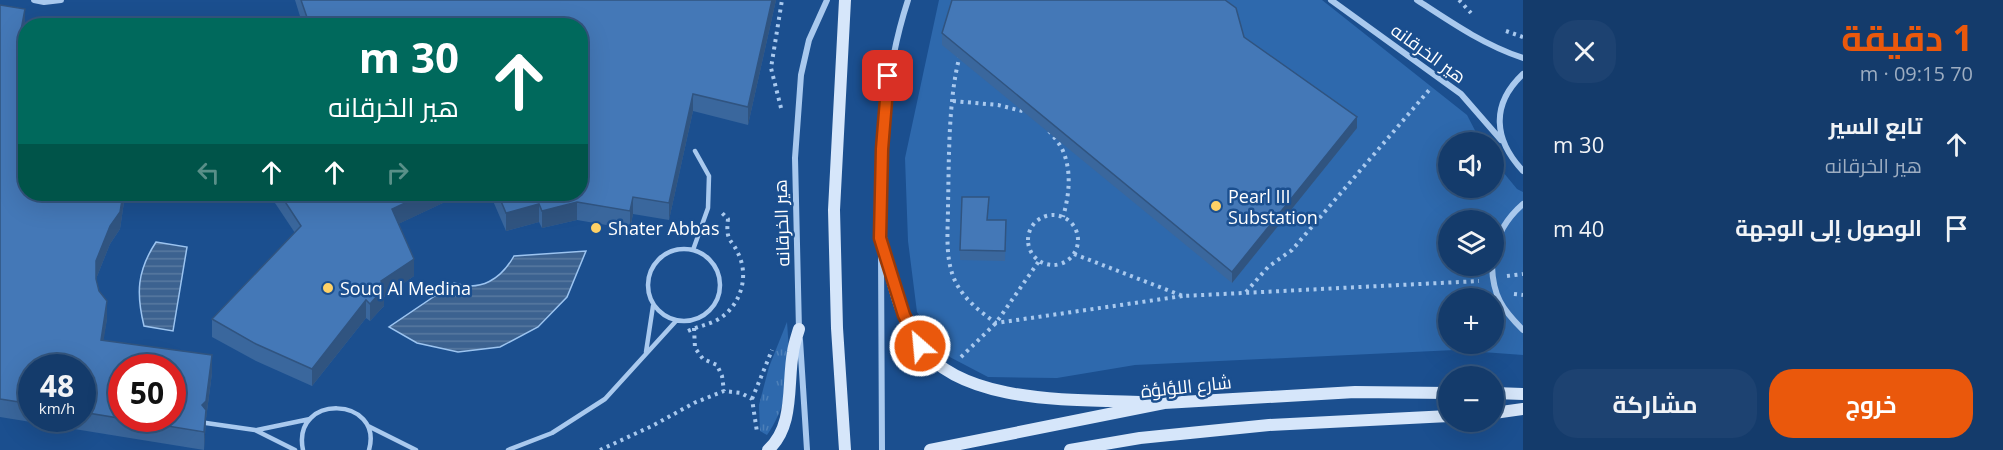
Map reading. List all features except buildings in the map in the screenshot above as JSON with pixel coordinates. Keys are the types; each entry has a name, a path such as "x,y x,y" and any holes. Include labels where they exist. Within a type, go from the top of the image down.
{"main road":[{"path":"845,0 834,210 837,328 845,450"},
{"path":"880,238 904,315 920,346 950,373 994,391 1023,397 1164,403"},
{"path":"768,450 775,444 784,423 793,352 799,329"},
{"name":"شارع اللؤلؤة","path":"930,450 1164,403 1355,393 1438,393"},
{"path":"1504,393 1523,394"},
{"path":"1504,412 1523,410"},
{"path":"1070,450 1140,438 1269,425 1438,417"}],"street":[{"path":"34,0 61,0"},
{"name":"هير الخرقانه","path":"807,450 799,329 795,158 801,75 809,40 827,0"},
{"path":"882,450 880,238 882,149 888,76 899,27 908,0"},
{"name":"هير الخرقانه","path":"1331,0 1461,94 1494,132"},
{"name":"هير الخرقانه","path":"1417,0 1470,35 1501,51 1523,58"},
{"path":"1500,132 1499,116 1506,94 1523,74"},
{"name":"هير الخرقانه","path":"1504,146 1510,157 1523,171"},
{"path":"1504,226 1513,213 1523,204"},
{"path":"1492,279 1501,306 1523,330"}],"lane":[{"path":"693,249 708,208 709,176 696,151"},
{"path":"693,249 709,259 719,275 721,287 718,300 711,310 700,318 688,322 676,321 659,313 648,294 647,282 658,259 668,252 693,249"},
{"path":"646,352 654,306"},
{"path":"508,450 552,434 605,399 676,321"},
{"path":"303,450 302,436 310,419 329,407 340,407 351,410 367,426 370,435 369,450"},
{"path":"255,430 310,419"},
{"path":"206,423 255,430 295,450"},
{"path":"367,426 416,450"}],"path":[{"path":"1459,0 1476,19"},
{"path":"1504,30 1523,37"},
{"path":"963,45 957,66 953,101 948,175 948,252 953,275 962,293 975,307 996,323 1183,296 1468,283 1523,274"},
{"path":"1246,292 1268,267 1292,250 1440,78"},
{"path":"953,101 998,105 1027,112"},
{"path":"1044,123 1063,150 1069,178 1068,201 1063,217"},
{"path":"1049,216 1063,217 1077,233 1077,248 1074,254 1062,264 1047,264 1040,261 1030,249 1032,228 1036,222 1049,216"},
{"path":"1074,254 1183,296"},
{"path":"958,360 996,323 1040,261"},
{"path":"694,328 695,348 703,358 717,365 722,376 724,391"},
{"path":"600,450 694,403 724,391 741,393 752,399 757,424 756,439"}],"green space":[{"path":"939,0 1322,0 1467,115 1476,132 1438,132 1438,198 1504,198 1504,173 1517,189 1523,192 1523,355 1504,354 1504,288 1438,288 1438,351 1135,365 1057,378 988,377 944,354 917,312 908,241 905,158"},
{"path":"787,322 788,380 781,408 767,435 760,431 759,405 769,367"}],"shaded area":[{"path":"156,242 187,247 173,331 144,326 141,314 140,282 145,263"},
{"path":"586,251 567,297 538,327 500,347 458,352 417,343 389,327 454,283 473,286 489,282 503,271 514,256"}],"place":[{"name":"Pearl III Substation","path":"1216,206"},
{"name":"Shater Abbas","path":"596,228"},
{"name":"Souq Al Medina","path":"328,288"}],"route":[{"path":"888,76 882,149 880,238 904,315 920,346"}]}
